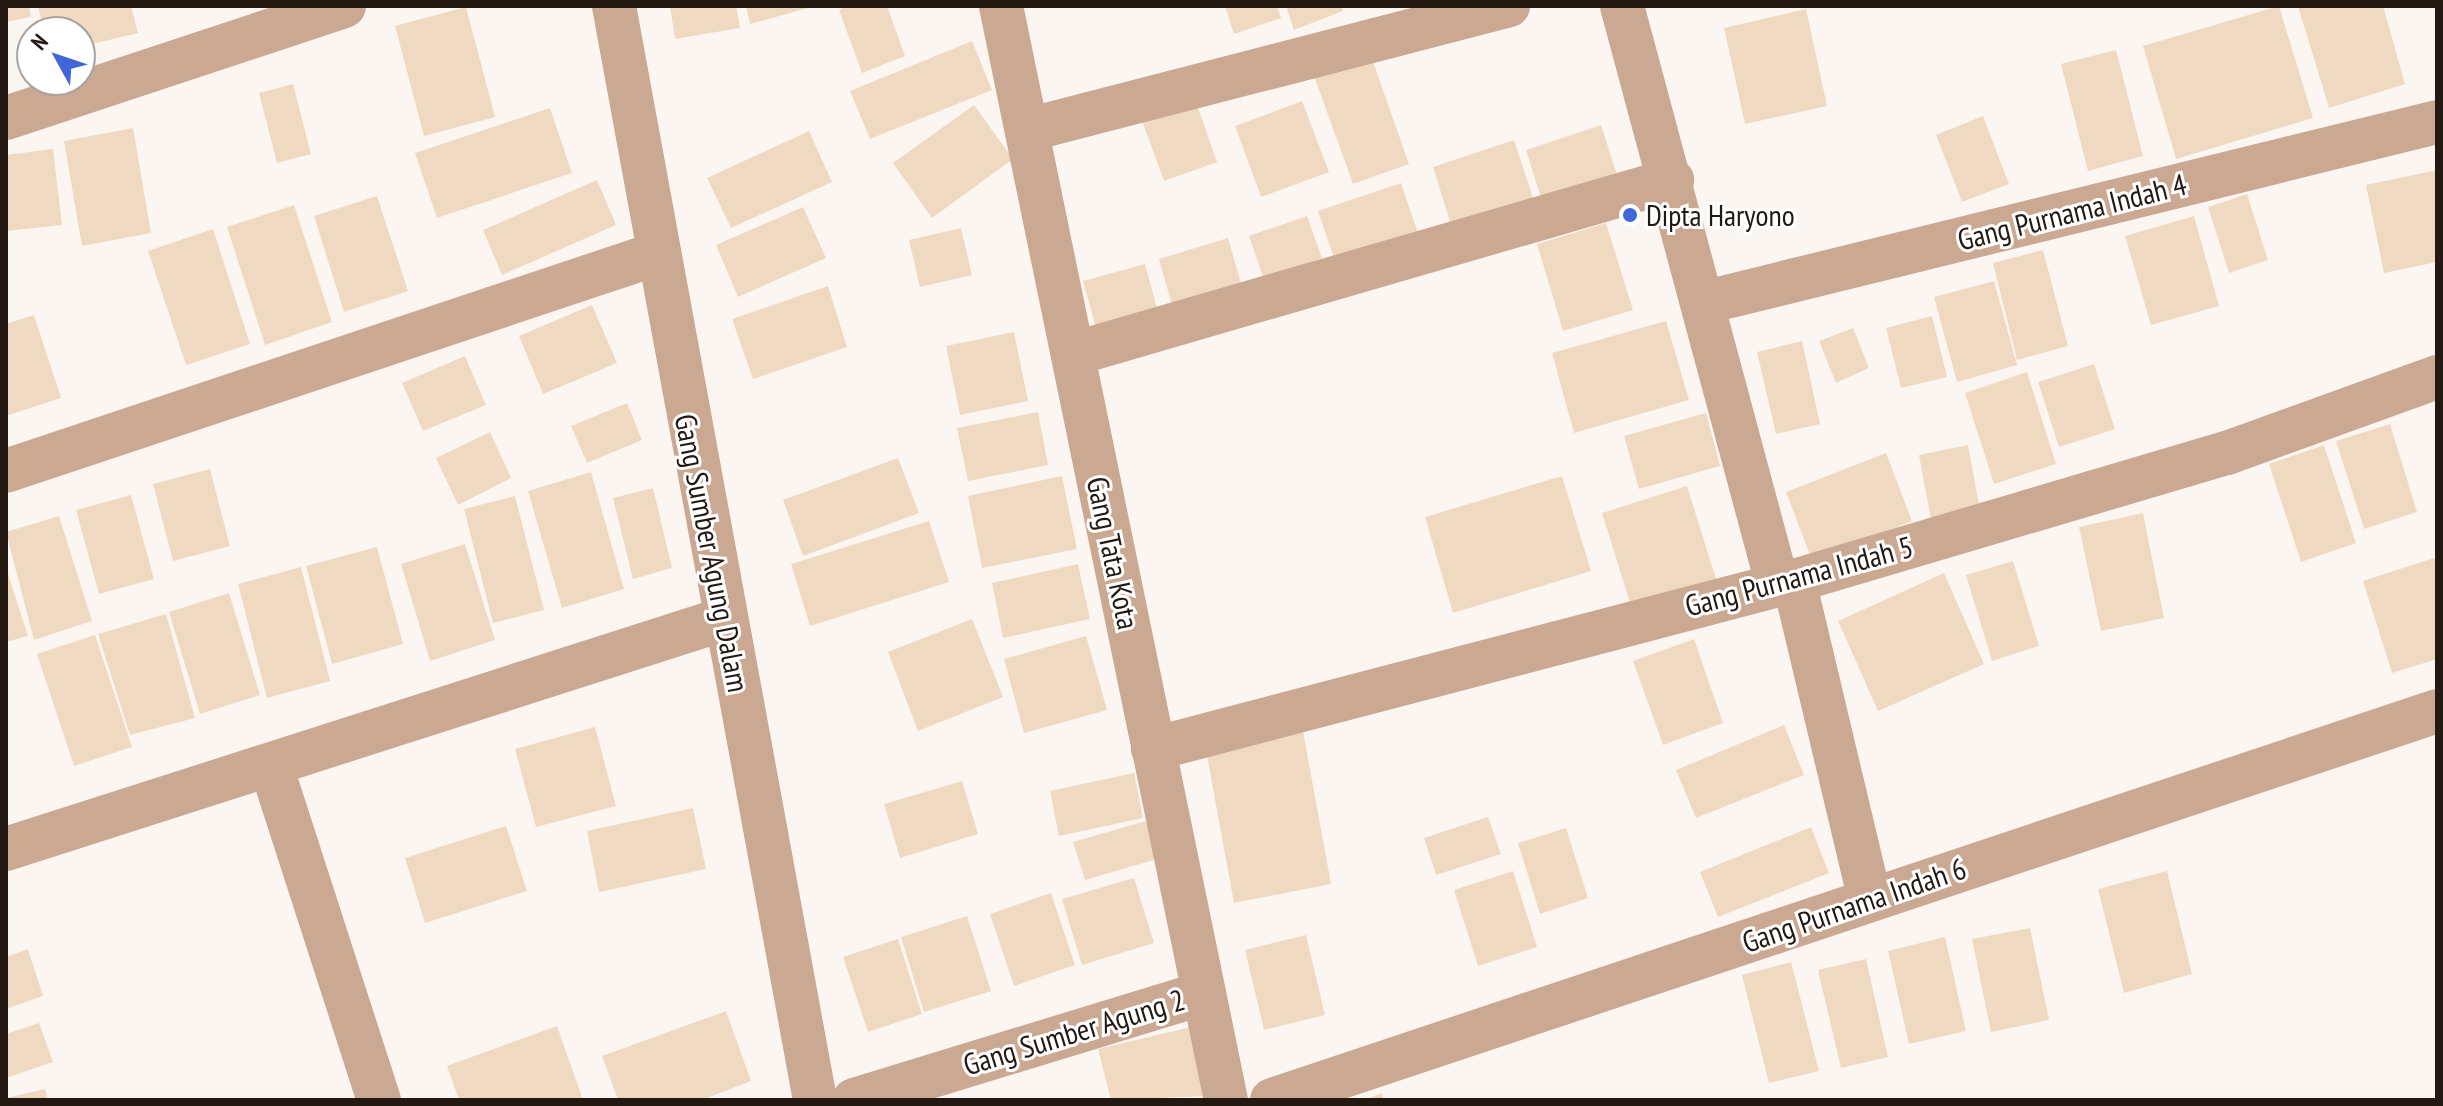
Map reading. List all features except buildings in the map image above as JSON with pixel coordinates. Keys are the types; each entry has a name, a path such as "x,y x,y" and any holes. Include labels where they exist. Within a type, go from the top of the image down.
{"street":[{"name":"Gang Sumber Agung Dalam","path":"614,6 656,254 815,1100"},
{"name":"Gang Tata Kota","path":"1001,6 1226,1100"},
{"path":"1027,130 1508,6"},
{"path":"6,118 338,7"},
{"path":"1629,8 1672,180 1786,582 1870,899"},
{"name":"Gang Purnama Indah 4","path":"1706,302 2437,122"},
{"path":"1073,354 1672,180"},
{"path":"6,471 656,254"},
{"name":"Gang Purnama Indah 5","path":"1153,749 1786,582 2227,453 2437,377"},
{"path":"6,849 724,619"},
{"name":"Gang Purnama Indah 6","path":"1272,1100 2437,711"},
{"path":"271,766 379,1100"},
{"name":"Gang Sumber Agung 2","path":"854,1100 1203,993"}],"place":[{"name":"Dipta Haryono","path":"1630,215"}]}
